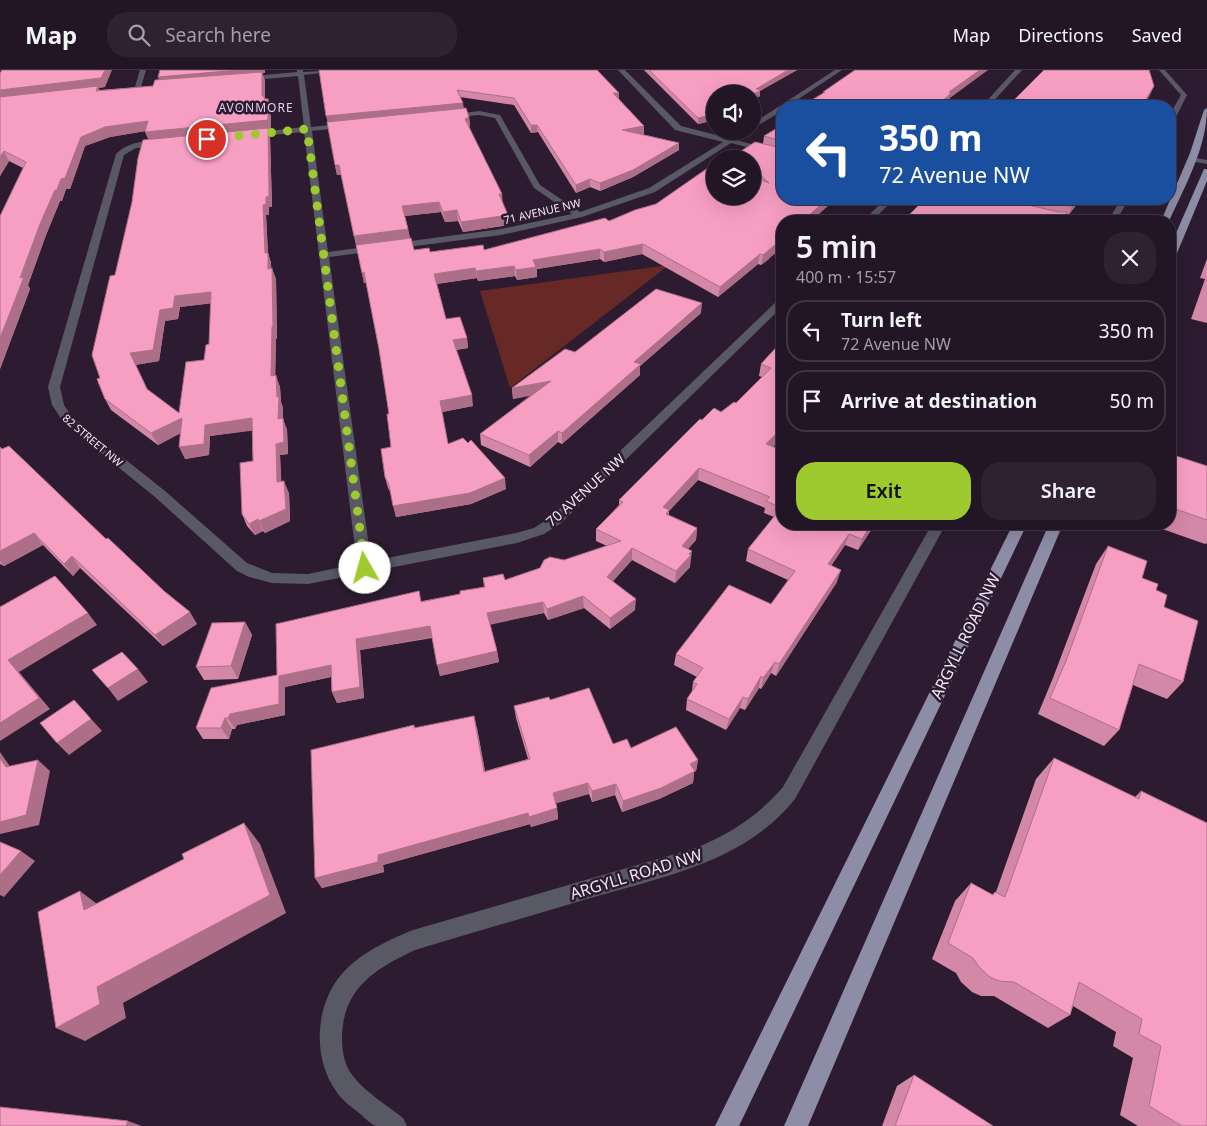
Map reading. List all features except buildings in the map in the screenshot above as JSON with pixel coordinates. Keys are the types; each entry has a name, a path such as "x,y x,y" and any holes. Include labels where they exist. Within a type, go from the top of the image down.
{"main road":[{"path":"1176,197 1193,159 1202,133 1207,110"},
{"path":"1176,238 1207,171"},
{"name":"ARGYLL ROAD NW","path":"728,1126 1017,530"},
{"path":"796,1126 1053,530"}],"street":[{"path":"138,87 143,70"},
{"path":"233,80 300,72 344,70"},
{"path":"621,70 678,128 776,152"},
{"path":"794,100 839,70"},
{"path":"991,100 1019,70"},
{"path":"1162,70 1181,90 1183,97 1176,110"},
{"path":"300,72 365,568"},
{"path":"129,88 148,86"},
{"path":"761,121 776,112"},
{"path":"444,116 479,113 492,114 501,119 537,186 579,215"},
{"path":"237,136 356,124"},
{"name":"71 AVENUE NW","path":"324,255 501,232 538,226 579,215 652,190 730,141"},
{"name":"82 STREET NW","path":"170,142 125,149 119,157 54,387 55,400 59,411 68,420 160,494 242,567 254,573 272,578"},
{"path":"1193,159 1207,162"},
{"path":"873,215 884,205"},
{"name":"70 AVENUE NW","path":"272,578 308,579 517,538 539,531 556,520 776,308"},
{"name":"ARGYLL ROAD NW","path":"395,1126 346,1086 332,1058 330,1026 338,997 356,974 382,954 413,940 697,857 731,843 752,831 775,812 789,793 936,530"}],"shaded area":[{"path":"669,265 510,388 480,291"}],"district":[{"name":"AVONMORE","path":"256,107"}],"route":[{"path":"207,139 307,129 365,568"}]}
